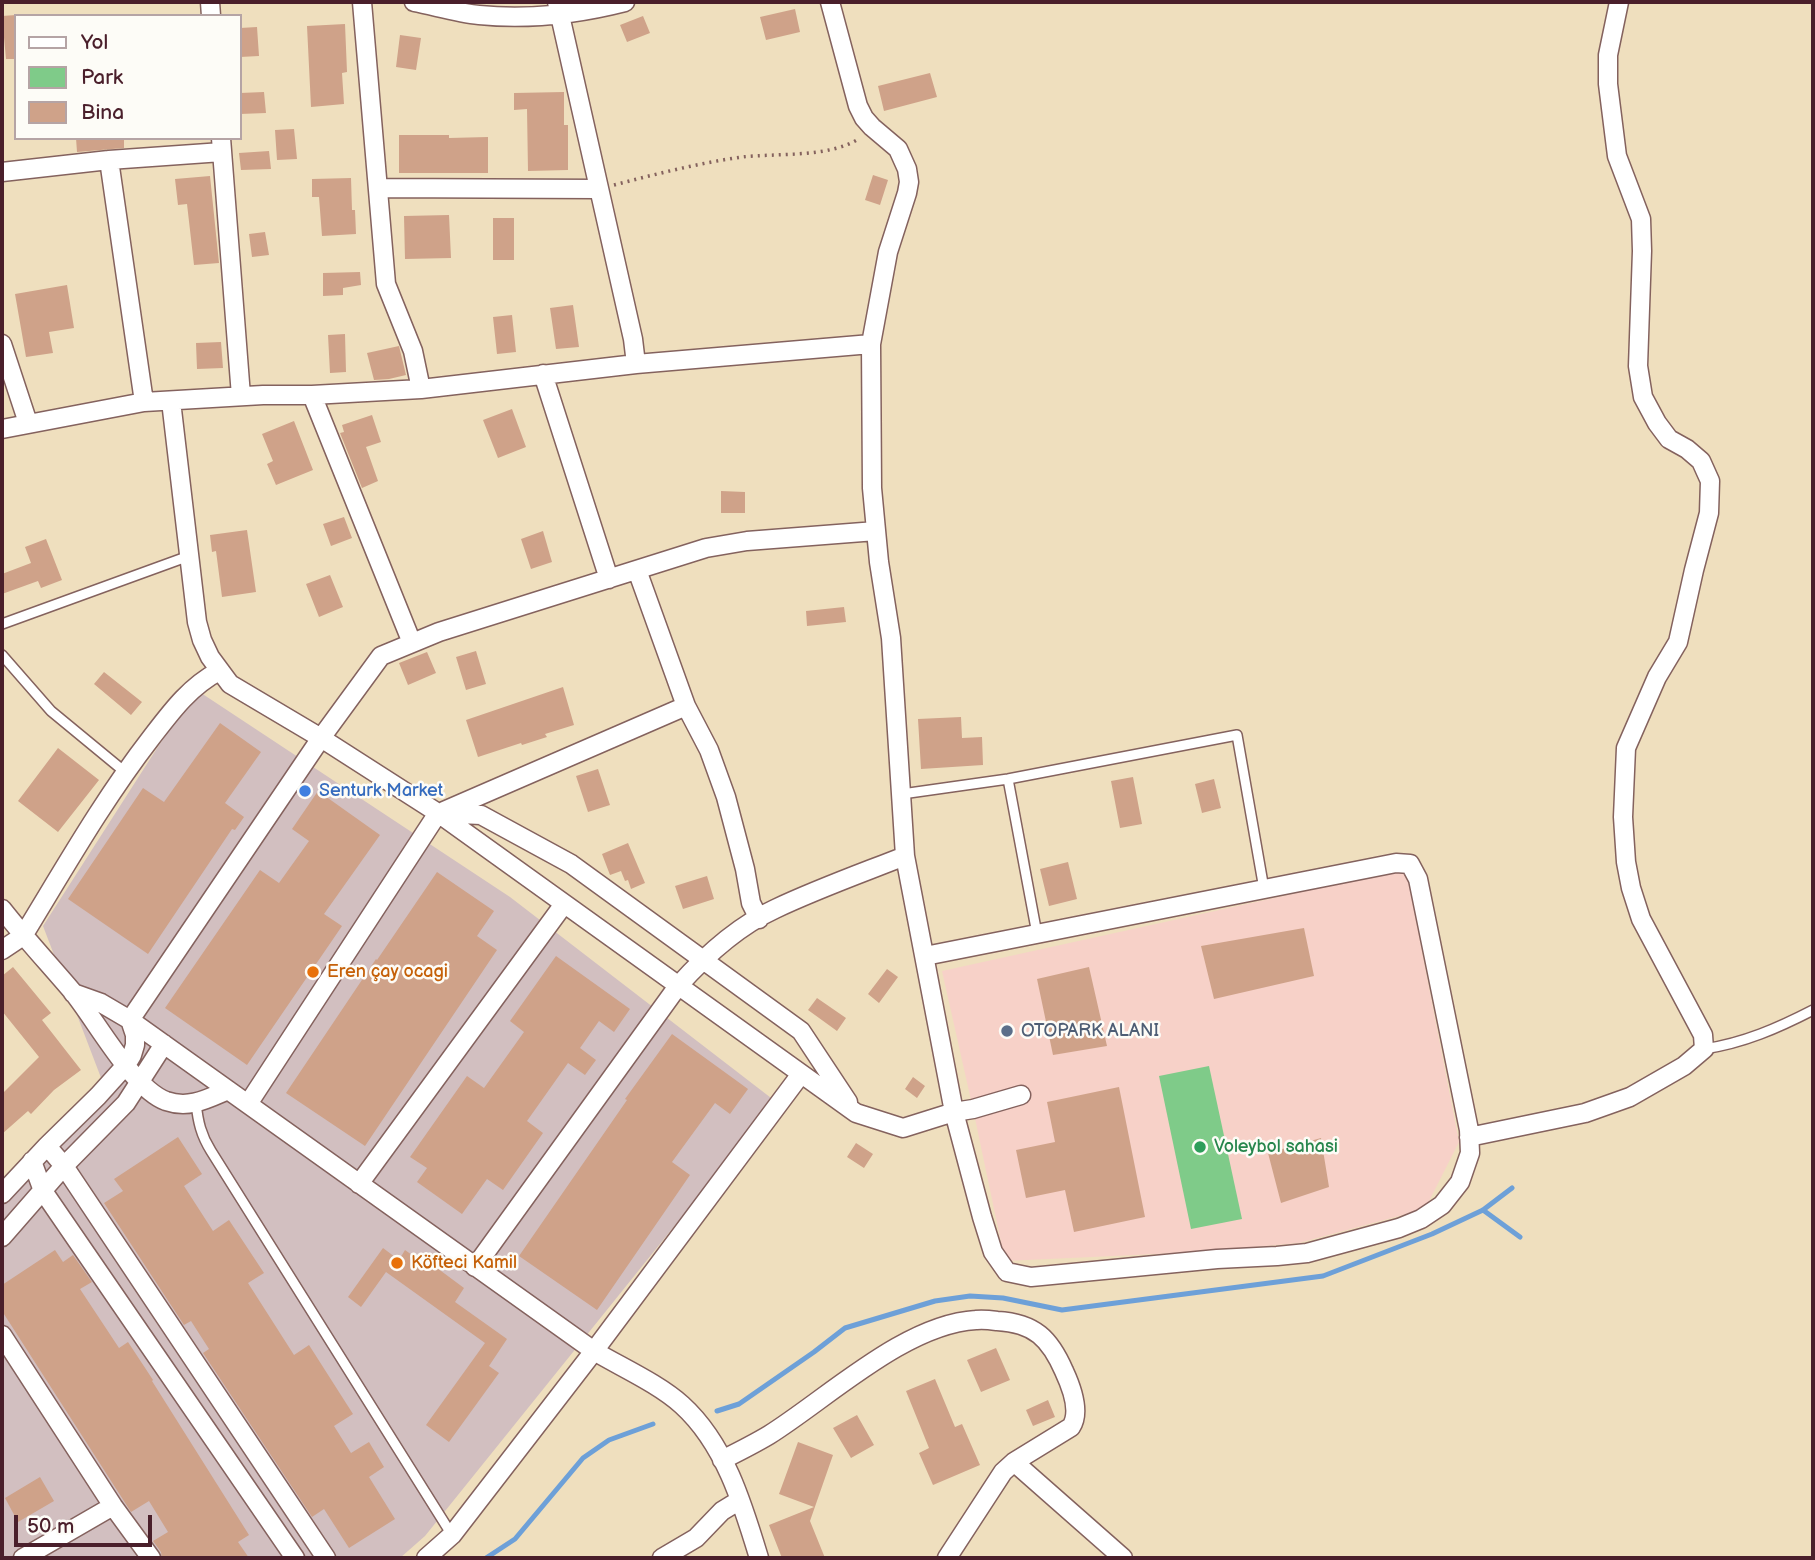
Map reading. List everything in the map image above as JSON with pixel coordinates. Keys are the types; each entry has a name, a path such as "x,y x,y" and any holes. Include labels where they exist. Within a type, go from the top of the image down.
{"street":[{"path":"362,2 386,284 412,351 421,389"},
{"path":"414,2 476,15 512,18 558,8 625,2"},
{"path":"830,2 858,106 872,127 898,149 907,169 909,182 888,252 871,344 872,488 879,562 891,638 905,856 954,1112 993,1252 1007,1272 1031,1277 1307,1253 1399,1228 1421,1219 1442,1205 1460,1182 1470,1153 1469,1137 1418,879 1410,864 1396,863 925,956"},
{"path":"1469,1137 1585,1113 1630,1097 1684,1066 1704,1049 1703,1035 1641,919 1626,862 1623,817 1626,748 1657,677 1678,642 1709,513 1710,481 1701,461 1669,439 1643,397 1638,366 1641,219 1618,156 1608,85 1608,55 1619,2"},
{"path":"558,8 633,339 636,364"},
{"path":"2,172 221,145 241,396"},
{"path":"109,160 144,402"},
{"path":"378,188 598,189"},
{"path":"2,344 29,423"},
{"path":"2,429 144,402 421,389 636,364 871,344"},
{"path":"543,374 609,579"},
{"path":"312,394 412,643"},
{"path":"171,401 197,622 202,640 229,684 321,738 438,813 856,1113 903,1128 1021,1095"},
{"path":"130,1020 321,738 380,656 439,632 706,548 747,541 876,531"},
{"path":"638,570 686,706 709,750 722,786 745,869 751,903 759,919"},
{"path":"2,950 23,936 125,772 178,703 200,683 219,671"},
{"path":"248,1104 438,813 686,706"},
{"path":"438,813 481,815 571,864 801,1031 856,1113"},
{"path":"475,1267 678,986 702,959 773,909 905,856"},
{"path":"359,1184 564,904"},
{"path":"2,909 73,993 126,1065 152,1092 164,1100 180,1105 196,1103 228,1090"},
{"path":"73,993 101,1003 130,1020 594,1351 681,1404 698,1423 722,1460 740,1500 759,1558"},
{"path":"2,1194 126,1065 135,1045 130,1020"},
{"path":"2,1237 64,1166 126,1103 164,1044"},
{"path":"426,1558 452,1535 802,1074"},
{"path":"47,1146 64,1166 326,1558"},
{"path":"32,1161 43,1191 295,1558"},
{"path":"722,1460 768,1435 891,1350 916,1337 941,1327 975,1320 1005,1321 1029,1328 1046,1339 1057,1355 1074,1398 1075,1422 1003,1472 947,1558"},
{"path":"2,1335 113,1506 151,1558"},
{"path":"1014,1462 1123,1558"},
{"path":"662,1558 696,1538 722,1511 740,1500"},
{"path":"23,1558 113,1506"}],"lane":[{"path":"2,624 189,556"},
{"path":"2,655 51,711 125,772"},
{"path":"902,794 1008,779 1237,735 1264,889"},
{"path":"1008,779 1037,934"},
{"path":"1704,1049 1763,1034 1813,1010"},
{"path":"196,1103 198,1124 211,1151 452,1535"}],"path":[{"path":"598,189 742,158 831,150 857,140 872,127"}],"shaded area":[{"path":"195,689 510,897 775,1101 425,1536 400,1558 2,1558 2,1193 103,1083 43,926"},
{"path":"1406,869 1459,1142 1425,1209 1299,1243 1200,1252 1005,1261 942,971"}],"green space":[{"name":"Voleybol sahasi","path":"1209,1066 1242,1219 1191,1229 1159,1076"}],"building":[{"path":"795,9 800,32 766,40 760,17"},
{"path":"14,15 14,59 6,59 2,16"},
{"path":"643,16 650,33 627,42 620,25"},
{"path":"345,24 347,72 342,73 344,104 311,107 307,26"},
{"path":"257,27 259,56 242,57 242,28"},
{"path":"400,35 421,38 416,70 396,67"},
{"path":"930,73 937,97 884,111 878,86"},
{"path":"264,92 266,113 242,114 242,93"},
{"path":"564,92 564,125 568,125 568,170 528,171 527,109 514,110 514,93"},
{"path":"294,129 297,159 277,160 275,130"},
{"path":"399,135 488,137 488,173 399,173"},
{"path":"76,140 124,140 124,148 77,152"},
{"path":"269,151 271,169 241,170 239,153"},
{"path":"873,175 888,180 880,205 865,200"},
{"path":"210,176 219,263 194,265 187,204 178,205 175,179"},
{"path":"351,178 356,234 322,236 319,197 312,197 312,179"},
{"path":"449,215 451,258 405,259 404,216"},
{"path":"493,218 514,218 514,260 493,260"},
{"path":"265,232 269,255 252,257 249,234"},
{"path":"360,272 361,285 343,288 343,295 323,296 323,273"},
{"path":"67,285 74,328 49,332 53,353 26,357 15,294"},
{"path":"573,305 579,347 556,349 550,308"},
{"path":"512,315 516,352 497,354 493,317"},
{"path":"345,334 346,372 330,373 328,335"},
{"path":"221,342 223,368 197,369 196,343"},
{"path":"399,346 406,375 374,380 367,353"},
{"path":"512,409 526,447 498,458 483,420"},
{"path":"372,415 381,442 366,447 378,481 362,488 340,433 344,432 342,425"},
{"path":"294,421 313,470 276,485 267,464 273,461 262,434"},
{"path":"721,491 745,492 745,513 721,513"},
{"path":"344,517 352,538 331,546 323,524"},
{"path":"247,530 256,592 222,597 216,551 212,552 210,535"},
{"path":"543,531 552,562 531,569 521,539"},
{"path":"46,539 62,580 41,588 38,581 2,594 2,574 31,563 25,547"},
{"path":"330,575 343,607 319,617 306,584"},
{"path":"844,607 846,622 807,626 806,611"},
{"path":"476,651 486,684 466,690 456,657"},
{"path":"427,652 436,673 408,685 399,663"},
{"path":"104,672 142,702 131,715 94,684"},
{"path":"563,687 574,725 545,734 547,737 478,757 466,720"},
{"path":"961,717 962,738 982,737 983,765 921,769 918,719"},
{"path":"220,723 261,752 225,803 244,817 235,830 232,829 148,954 68,899 143,788 164,802"},
{"path":"58,748 99,780 58,832 18,801"},
{"path":"598,769 610,805 588,812 576,776"},
{"path":"1133,777 1142,824 1120,828 1111,781"},
{"path":"1214,779 1221,808 1202,813 1195,784"},
{"path":"318,791 380,835 324,914 342,926 247,1065 165,1008 260,870 279,883 309,841 292,829"},
{"path":"628,843 645,883 631,889 621,871 610,875 602,854"},
{"path":"1068,862 1077,899 1049,906 1040,869"},
{"path":"437,872 494,911 477,936 497,950 365,1146 286,1093"},
{"path":"707,876 714,899 683,909 675,886"},
{"path":"1304,928 1314,976 1214,999 1201,946"},
{"path":"556,956 630,1009 614,1032 599,1021 580,1048 596,1060 585,1075 568,1063 527,1121 543,1133 503,1190 487,1179 462,1214 417,1182 427,1168 410,1157 467,1076 484,1088 524,1032 510,1021"},
{"path":"13,967 51,1013 42,1020 81,1070 54,1090 31,1114 28,1111 2,1134 2,1094 39,1057 2,1011 2,976"},
{"path":"1089,967 1107,1046 1053,1055 1037,979"},
{"path":"887,969 898,977 879,1003 868,994"},
{"path":"817,998 846,1018 837,1031 808,1010"},
{"path":"672,1034 748,1089 730,1114 715,1103 672,1162 690,1175 597,1310 519,1256"},
{"path":"913,1077 925,1086 917,1098 905,1089"},
{"path":"1119,1087 1145,1217 1074,1232 1065,1190 1026,1198 1016,1150 1055,1142 1047,1102"},
{"path":"178,1137 202,1174 184,1186 213,1231 229,1220 264,1273 248,1283 294,1355 309,1345 353,1414 334,1426 351,1453 369,1442 384,1467 369,1477 395,1519 349,1548 324,1509 312,1517 203,1353 209,1349 191,1321 184,1325 104,1203 123,1191 114,1179"},
{"path":"1321,1138 1329,1187 1281,1203 1268,1153"},
{"path":"856,1143 873,1154 864,1168 847,1157"},
{"path":"383,1248 399,1260 405,1250 430,1268 433,1265 464,1288 455,1302 507,1339 489,1366 499,1373 449,1442 426,1425 485,1343 386,1272 361,1307 348,1297"},
{"path":"55,1250 63,1262 73,1255 92,1282 80,1289 119,1348 128,1342 153,1380 249,1535 238,1542 249,1558 162,1558 153,1541 168,1532 149,1501 131,1512 2,1311 2,1285"},
{"path":"996,1348 1010,1380 981,1392 967,1360"},
{"path":"935,1379 955,1427 962,1424 980,1465 933,1485 919,1453 929,1448 906,1391"},
{"path":"1048,1400 1055,1417 1033,1426 1026,1410"},
{"path":"857,1415 874,1445 851,1458 833,1428"},
{"path":"798,1442 833,1455 810,1521 825,1558 782,1558 769,1525 814,1507 779,1494"},
{"path":"40,1477 54,1501 18,1522 5,1498"}],"waterway":[{"path":"717,1411 739,1404 845,1328 935,1301 970,1296 1003,1298 1062,1310 1323,1276 1432,1234 1483,1210 1512,1188"},
{"path":"1483,1210 1520,1237"},
{"path":"486,1558 515,1539 583,1458 609,1440 653,1424"}],"place":[{"name":"Senturk Market","path":"305,791"},
{"name":"Eren çay ocagi","path":"313,972"},
{"name":"OTOPARK ALANI","path":"1007,1031"},
{"name":"Voleybol sahasi","path":"1200,1147"},
{"name":"Köfteci Kamil","path":"397,1263"}]}
